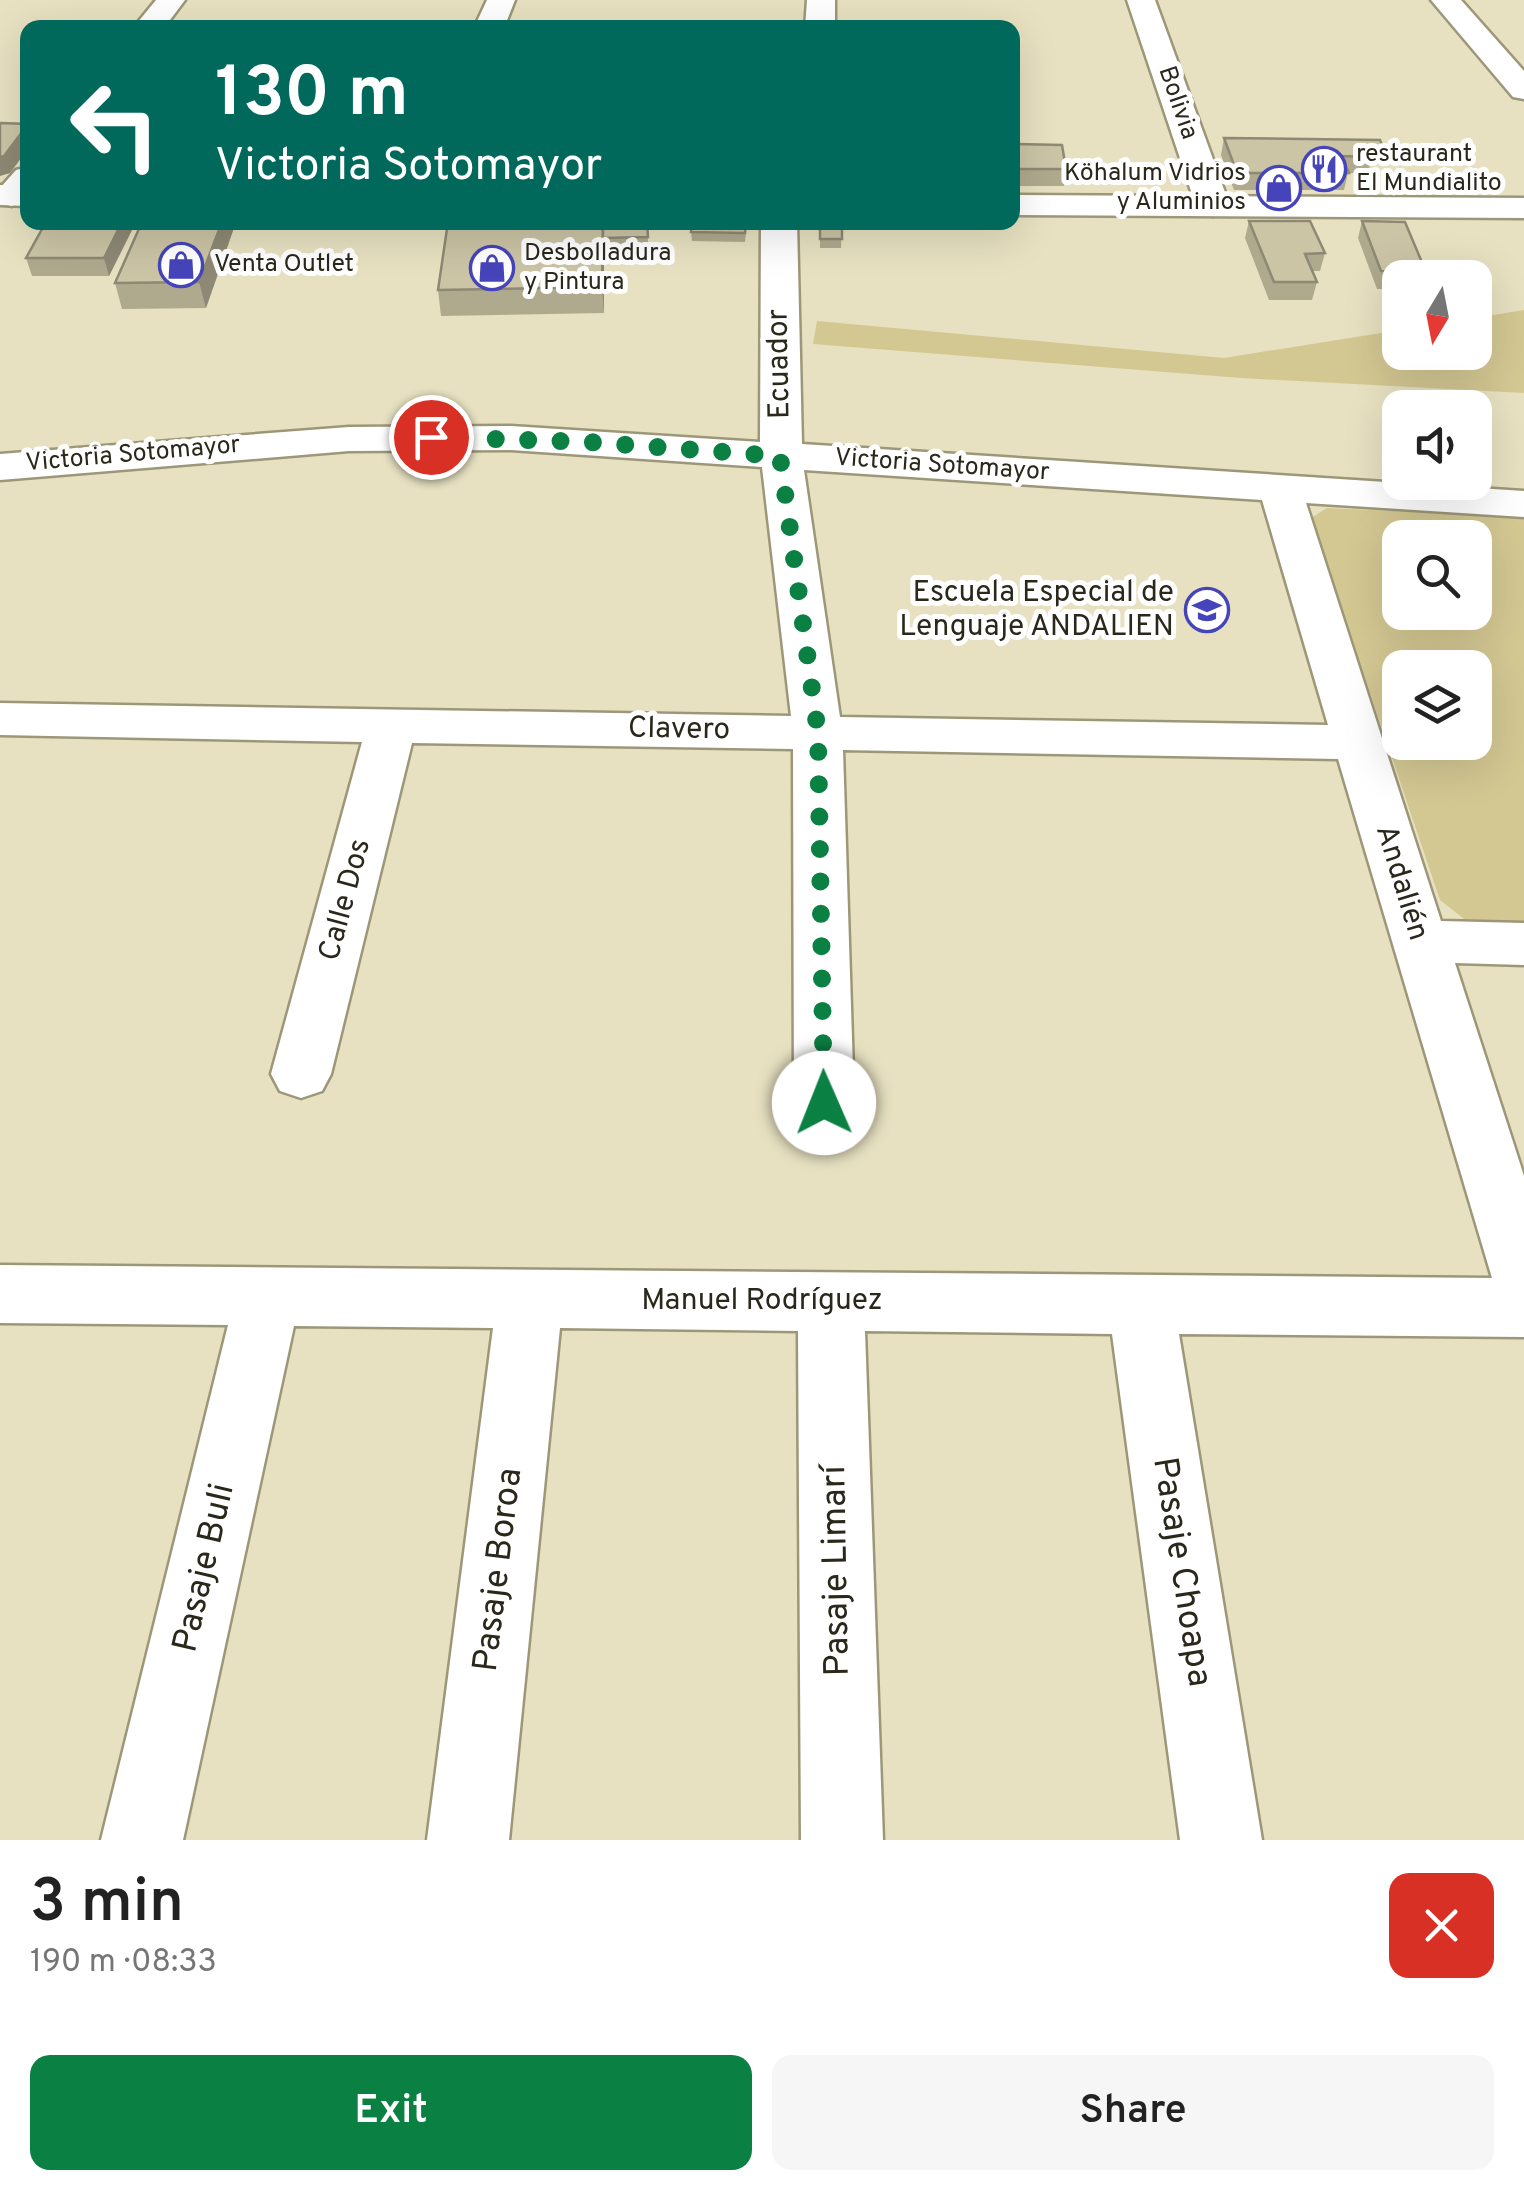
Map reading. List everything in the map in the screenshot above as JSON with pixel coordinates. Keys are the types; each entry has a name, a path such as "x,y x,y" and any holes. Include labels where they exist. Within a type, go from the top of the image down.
{"street":[{"path":"154,20 170,0"},
{"name":"Bolivia","path":"1142,0 1213,206"},
{"path":"1445,0 1524,90"},
{"path":"1020,205 1524,208"},
{"name":"Ecuador","path":"779,230 780,456 818,733 824,1103"},
{"name":"Victoria Sotomayor","path":"0,466 266,444 431,437 589,442 1524,504"},
{"name":"Andalién","path":"1280,488 1419,942 1512,1200 1524,1277"},
{"name":"Clavero","path":"0,719 1358,742"},
{"name":"Calle Dos","path":"301,1074 391,726"},
{"path":"1419,942 1524,944"},
{"name":"Manuel Rodríguez","path":"0,1294 1524,1308"},
{"name":"Pasaje Buli","path":"142,1840 268,1296"},
{"name":"Pasaje Boroa","path":"468,1840 530,1299"},
{"name":"Pasaje Limarí","path":"831,1302 842,1840"},
{"name":"Pasaje Choapa","path":"1141,1304 1221,1840"}],"shaded area":[{"path":"1524,310 1524,393 1241,378 813,344 817,321 1224,358 1382,333 1382,370 1492,370 1492,315"},
{"path":"1327,508 1524,517 1524,926 1473,926 1440,900 1393,760 1492,760 1492,650 1382,650 1382,728 1311,518"}],"building":[{"path":"0,123 20,124 20,135 0,157"},
{"path":"1224,138 1380,140 1384,149 1369,148 1372,157 1341,156 1349,173 1237,173"},
{"path":"1020,144 1062,145 1066,169 1020,169"},
{"path":"1249,221 1310,221 1325,253 1305,254 1317,282 1274,282"},
{"path":"1362,221 1405,222 1421,260 1382,260 1381,271"},
{"path":"42,230 118,230 104,258 26,258"},
{"path":"138,230 219,230 199,282 115,283"},
{"path":"447,230 603,230 602,287 438,290"},
{"path":"603,230 648,230 648,237 603,238"},
{"path":"691,230 745,230 745,233"},
{"path":"820,230 842,230 842,239 820,239"}],"place":[{"name":"restaurant El Mundialito","path":"1324,169"},
{"name":"Köhalum Vidrios y Aluminios","path":"1279,188"},
{"name":"Venta Outlet","path":"181,265"},
{"name":"Desbolladura y Pintura","path":"492,268"},
{"name":"Escuela Especial de Lenguaje ANDALIEN","path":"1207,610"}],"route":[{"path":"431,437 589,442 780,456 818,733 824,1103"}]}
